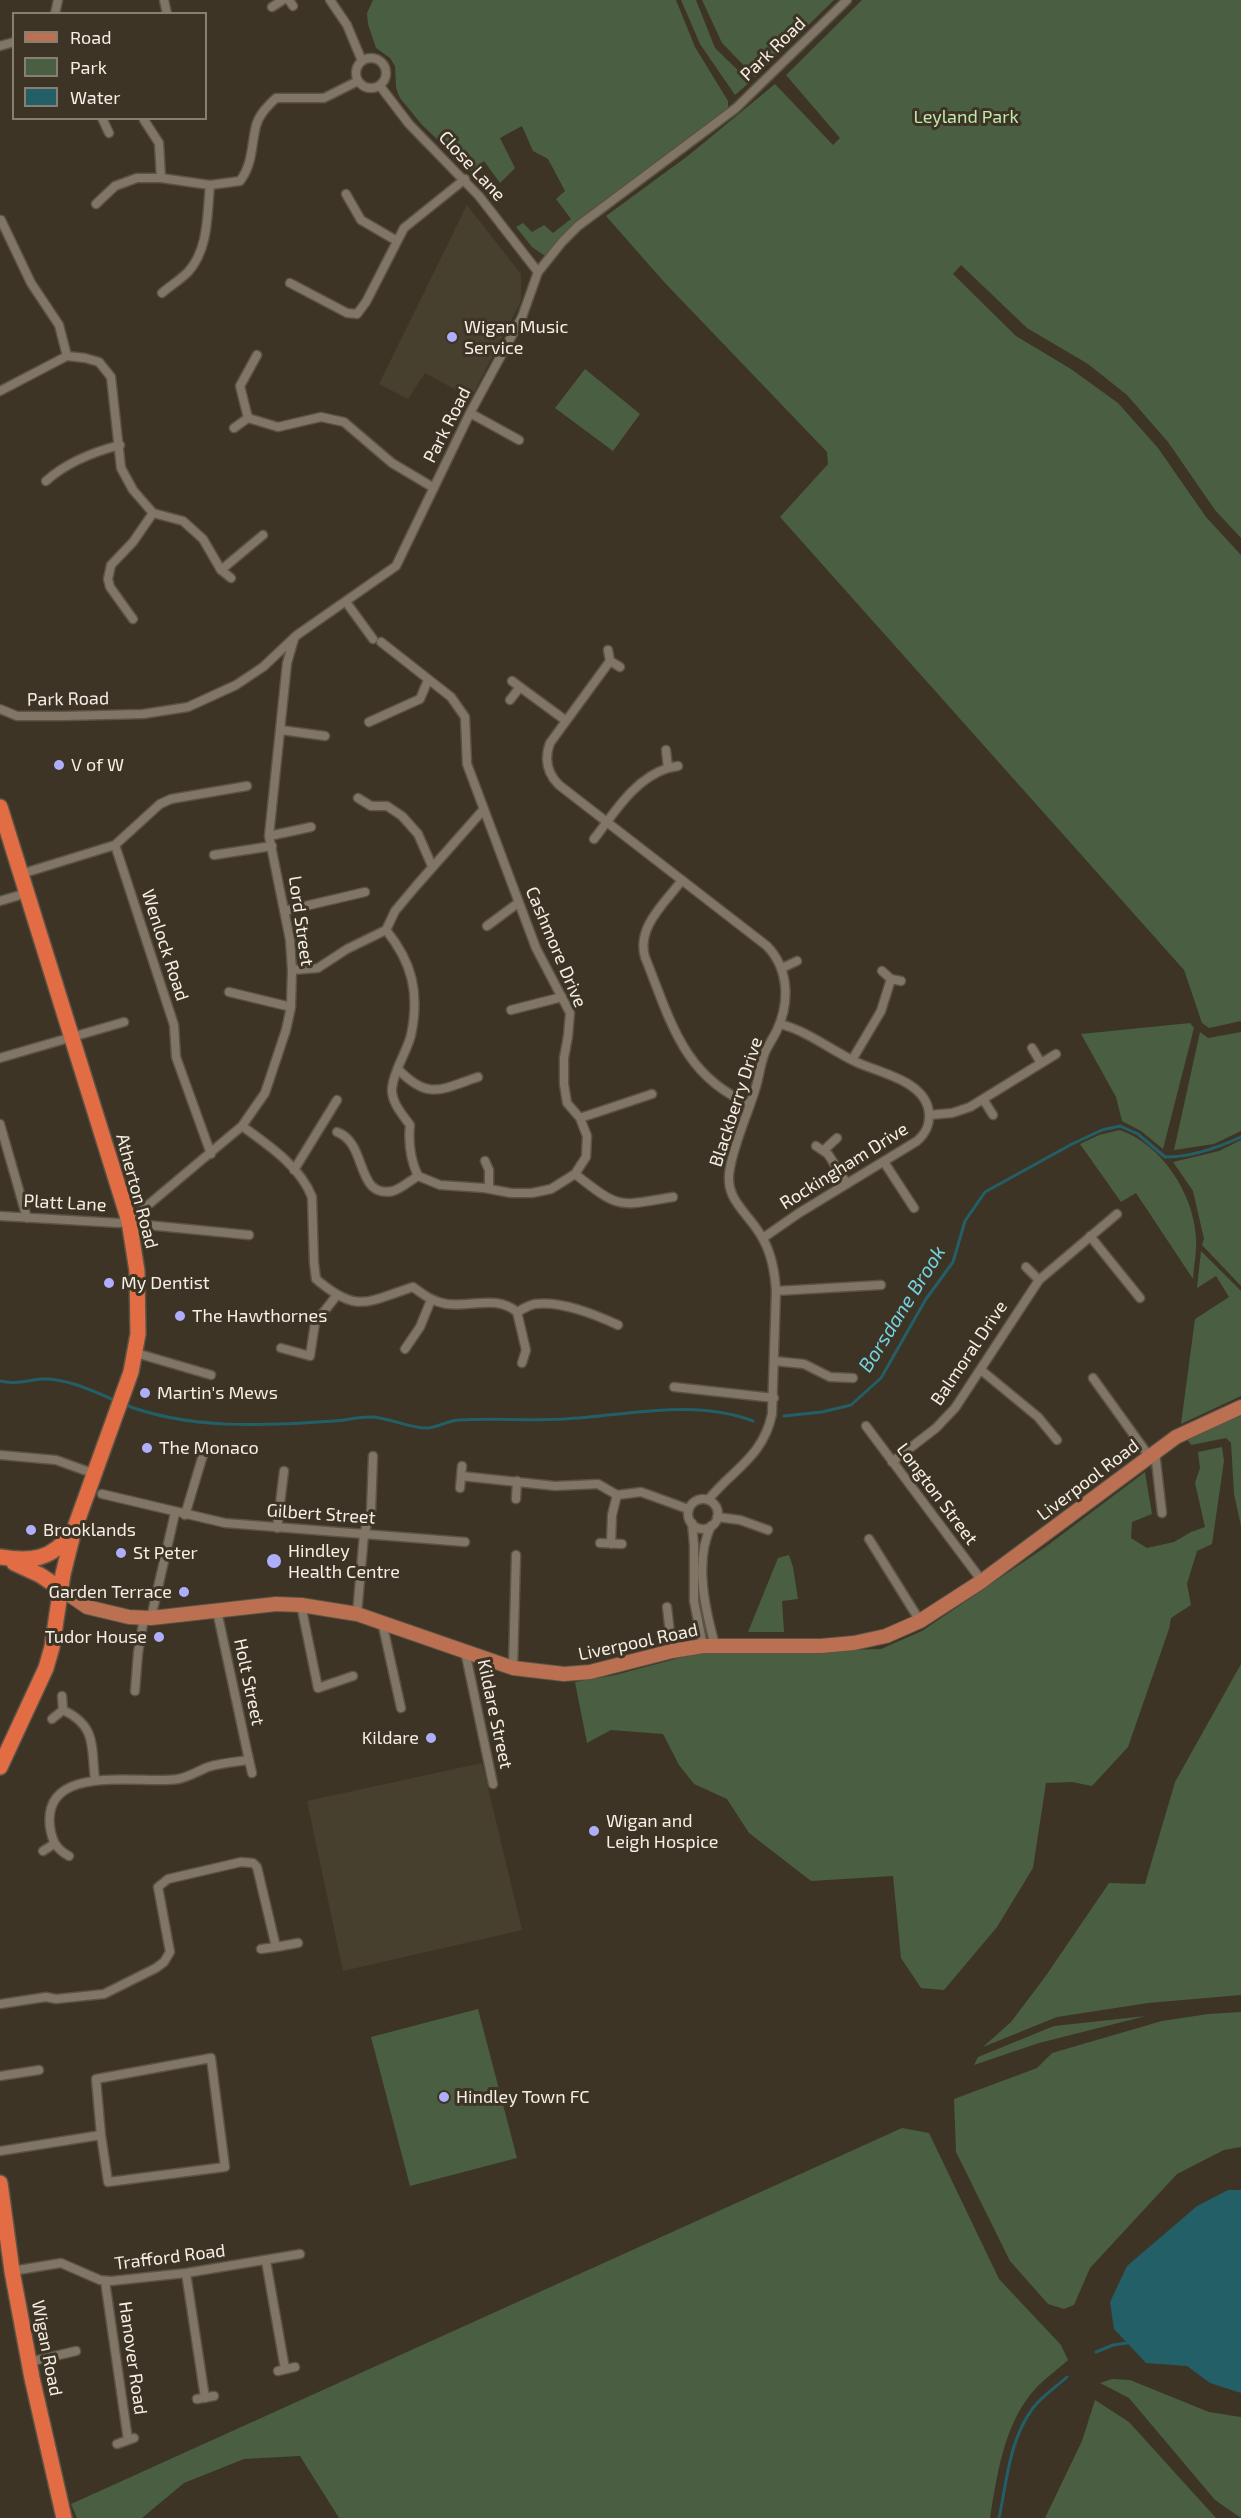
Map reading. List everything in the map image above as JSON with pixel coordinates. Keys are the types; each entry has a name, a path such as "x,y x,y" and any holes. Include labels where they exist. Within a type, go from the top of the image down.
{"highway":[{"name":"Atherton Road","path":"0,807 2,824 21,874 129,1221 138,1271 136,1353 74,1530 61,1589"},
{"path":"0,1557 21,1560 44,1556 58,1548 74,1530"},
{"path":"0,1557 40,1575 61,1589 56,1629 46,1668 4,1747 0,1767"},
{"name":"Wigan Road","path":"0,2183 2,2221 44,2438 64,2518"}],"main road":[{"name":"Liverpool Road","path":"61,1589 87,1607 113,1615 147,1618 276,1604 301,1605 357,1614 513,1668 564,1674 590,1672 672,1652 709,1646 837,1645 886,1636 920,1620 982,1581 1152,1454 1192,1429 1241,1407"}],"street":[{"path":"272,7 283,0"},
{"path":"330,0 347,25 362,61"},
{"name":"Park Road","path":"0,709 17,716 64,716 143,714 188,707 245,679 263,667 295,638 396,566 470,413 522,317 538,272 562,242 579,226 736,108 848,0"},
{"path":"375,58 384,63 387,73 380,86 365,87 358,81 357,68 362,61 375,58"},
{"path":"96,204 115,186 137,178 161,178 210,185 240,181 248,170 256,125 261,114 276,98 324,98 358,81"},
{"name":"Close Lane","path":"380,86 409,124 465,179 538,272"},
{"path":"103,120 109,133"},
{"path":"144,120 159,143 161,178"},
{"path":"290,283 347,313 357,314 366,302 404,228 465,179"},
{"path":"162,293 187,272 198,258 206,232 210,185"},
{"path":"346,194 361,220 397,241"},
{"path":"1,220 31,283 59,325 68,356"},
{"path":"248,418 240,386 258,355"},
{"path":"0,391 68,356 85,357 99,362 111,377 121,468 134,490 153,513 183,521 203,539 221,570 231,578"},
{"path":"470,413 519,440"},
{"path":"248,418 278,427 321,417 344,422 392,463 434,488"},
{"path":"234,428 248,418"},
{"path":"46,481 57,471 84,456 120,445"},
{"path":"133,619 110,587 108,579 111,565 133,542 153,513"},
{"path":"221,570 263,536"},
{"name":"Cashmore Drive","path":"346,602 377,641 451,697 465,717 467,764 536,948 570,1013 564,1058 564,1084 567,1103 580,1118 587,1136 586,1157 575,1174"},
{"name":"Lord Street","path":"129,1221 242,1126 265,1093 286,1030 291,1006 292,970 284,911 269,836 287,663 295,638"},
{"path":"608,650 610,661 565,720 548,748 550,773 559,785 767,946 782,968 797,961"},
{"path":"610,661 620,667"},
{"path":"369,722 420,699 428,680"},
{"path":"510,700 516,684 565,720"},
{"path":"281,730 325,736"},
{"path":"666,750 668,768"},
{"path":"594,839 636,786 651,775 678,766"},
{"path":"21,874 115,845 160,804 171,799 247,786"},
{"path":"358,798 371,806 387,806 402,816 418,834 432,866"},
{"path":"292,970 318,968 347,949 386,930 395,911 484,809"},
{"path":"269,836 311,827"},
{"name":"Wenlock Road","path":"115,845 174,1025 176,1057 211,1154"},
{"path":"214,855 272,846"},
{"path":"682,880 647,927 643,937 645,957 686,1052 723,1091 750,1104"},
{"path":"284,911 364,892"},
{"path":"0,901 27,893"},
{"path":"487,926 518,903"},
{"path":"386,930 400,946 412,973 415,998 411,1035 392,1089 395,1105 410,1125 408,1142 411,1161 418,1176 440,1185 532,1193 551,1189 575,1174 608,1199 624,1205 674,1197"},
{"path":"633,935 643,937"},
{"name":"Blackberry Drive","path":"708,1500 759,1448 769,1428 774,1398 777,1291 772,1262 763,1238 733,1199 729,1187 730,1167 766,1049 780,1024 786,990 782,968"},
{"path":"882,971 891,979 901,981"},
{"path":"852,1060 881,1011 891,979"},
{"path":"229,992 291,1006"},
{"path":"511,1010 562,997"},
{"path":"0,1058 124,1022"},
{"name":"Rockingham Drive","path":"763,1238 922,1137 928,1126 930,1115 927,1101 915,1088 852,1060 802,1030 780,1024"},
{"path":"1032,1048 1041,1063"},
{"path":"930,1115 959,1112 1056,1054"},
{"path":"398,1070 412,1084 438,1091 478,1077"},
{"path":"580,1118 652,1094"},
{"path":"983,1099 993,1115"},
{"path":"294,1170 337,1100"},
{"path":"0,1124 27,1218"},
{"path":"242,1126 276,1151 308,1187 312,1197 316,1279 350,1302 368,1302 413,1287 431,1300 448,1304 496,1302 509,1305 517,1312 526,1350 522,1363"},
{"path":"337,1132 347,1136 358,1154 364,1177 377,1190 394,1191 418,1176"},
{"path":"825,1150 837,1138"},
{"path":"816,1146 825,1150 847,1184"},
{"path":"485,1161 489,1170 489,1189"},
{"path":"884,1162 914,1208"},
{"name":"Balmoral Drive","path":"892,1462 946,1419 964,1396 1039,1280 1117,1214"},
{"name":"Platt Lane","path":"0,1216 129,1221 137,1224 249,1235"},
{"path":"1090,1236 1140,1298"},
{"path":"1026,1267 1039,1280"},
{"path":"777,1291 881,1285"},
{"path":"280,1348 310,1356 315,1323 337,1295"},
{"path":"405,1349 420,1327 431,1300"},
{"path":"517,1312 533,1304 554,1305 583,1311 618,1325"},
{"path":"136,1353 211,1375"},
{"path":"774,1361 804,1364 830,1377 853,1378"},
{"path":"981,1370 1038,1417 1057,1440"},
{"path":"1093,1378 1152,1454 1162,1513"},
{"path":"674,1387 774,1398"},
{"name":"Longton Street","path":"866,1426 982,1581"},
{"path":"185,1515 206,1445"},
{"path":"0,1455 56,1460 95,1474"},
{"path":"357,1614 364,1534 371,1511 373,1456"},
{"path":"460,1488 462,1466"},
{"path":"277,1528 284,1471"},
{"path":"461,1476 555,1486 598,1484 617,1496 641,1492 688,1509"},
{"path":"516,1499 517,1481"},
{"name":"Gilbert Street","path":"102,1494 225,1523 465,1542"},
{"path":"611,1544 612,1515 617,1496"},
{"path":"688,1509 694,1502 708,1500 716,1509 717,1517 705,1542 704,1587 709,1646"},
{"path":"688,1509 694,1545 694,1600 709,1646"},
{"path":"135,1690 138,1653 175,1513"},
{"path":"717,1517 740,1520 768,1530"},
{"path":"692,1523 703,1528 711,1526"},
{"path":"869,1539 920,1620"},
{"path":"600,1543 622,1544"},
{"path":"513,1668 516,1555"},
{"path":"301,1605 318,1688 353,1676"},
{"path":"667,1607 672,1652"},
{"name":"Holt Street","path":"217,1611 252,1773"},
{"path":"382,1622 401,1708"},
{"name":"Kildare Street","path":"465,1651 493,1784"},
{"path":"62,1696 63,1710"},
{"path":"63,1710 81,1720 86,1726 95,1780"},
{"path":"52,1719 63,1710"},
{"path":"69,1856 54,1844 50,1816 55,1801 67,1789 95,1780 169,1780 221,1764 249,1760"},
{"path":"43,1851 54,1844"},
{"path":"0,2004 46,1997 56,1999 104,1994 156,1968 168,1958 170,1952 158,1887 168,1878 241,1862 253,1863 257,1867 276,1947"},
{"path":"261,1949 298,1943"},
{"path":"211,2058 225,2167 108,2182 101,2135 96,2079 211,2058"},
{"path":"0,2076 39,2070"},
{"path":"0,2151 101,2135"},
{"name":"Trafford Road","path":"12,2271 61,2263 105,2282 186,2273 300,2254"},
{"path":"266,2261 281,2370 295,2367"},
{"path":"186,2273 206,2398"},
{"name":"Hanover Road","path":"105,2282 131,2439 117,2444"},
{"path":"29,2362 76,2351"}],"shaded area":[{"name":"Wigan Music Service","path":"467,205 521,274 521,301 471,398 425,373 408,399 379,384"},
{"path":"482,1763 522,1930 343,1971 307,1801"}],"green space":[{"path":"373,0 676,0 695,47 728,101 728,108 588,214 545,256 532,247 516,227 523,223 532,232 544,225 553,233 571,219 556,199 565,191 548,159 533,151 522,126 500,138 515,168 500,183 484,161 471,171 422,125 400,98 396,88 395,66 390,58 376,48 368,24 367,13"},
{"path":"681,0 696,0 715,48 750,82 735,95 700,44"},
{"path":"702,0 834,0 755,77 722,43"},
{"name":"Leyland Park","path":"862,0 1241,0 1241,538 1215,510 1168,442 1127,395 1088,364 1027,328 961,265 953,274 1016,336 1071,369 1118,403 1158,448 1206,517 1241,555 1241,1021 1209,1028 1202,1023 1184,970 780,517 828,464 827,452 665,283 606,216 689,155 775,84 833,145 840,138 786,75"},
{"path":"585,369 640,414 613,451 555,408"},
{"path":"1190,1023 1194,1028 1163,1149 1141,1131 1122,1121 1116,1097 1081,1034"},
{"path":"1200,1032 1208,1038 1241,1032 1241,1131 1214,1144 1174,1150"},
{"path":"1120,1130 1135,1137 1162,1159 1182,1188 1194,1220 1196,1252 1193,1279 1136,1193 1121,1202 1080,1144 1099,1135"},
{"path":"1241,1140 1241,1286 1202,1245 1204,1239 1193,1191 1173,1162 1219,1151"},
{"path":"1201,1251 1241,1291 1241,1396 1181,1424 1195,1319 1229,1297 1216,1276 1197,1288"},
{"path":"1241,1414 1241,1526 1234,1494 1231,1443 1226,1438 1191,1445 1187,1439 1206,1428"},
{"path":"1222,1447 1224,1461 1212,1544 1197,1551 1187,1584 1191,1605 1171,1618 1128,1747 1092,1786 1072,1782 1046,1783 1033,1868 997,1927 944,1990 921,1988 901,1958 893,1876 811,1881 749,1833 727,1799 694,1784 679,1765 663,1734 611,1730 587,1743 575,1682 615,1675 694,1654 881,1649 922,1631 1044,1548 1145,1472 1152,1514 1132,1522 1131,1538 1147,1548 1174,1542 1205,1527 1195,1483 1200,1468 1198,1452"},
{"path":"789,1555 798,1599 782,1601 784,1632 748,1632 778,1558"},
{"path":"1241,1664 1241,1995 1148,2003 1057,2017 983,2047 1011,2022 1045,1977 1109,1883 1145,1884 1175,1782"},
{"name":"Hindley Town FC","path":"478,2009 517,2158 410,2186 371,2037"},
{"path":"1241,2012 1241,2147 1224,2150 1177,2174 1090,2268 1074,2305 1064,2309 1048,2304 1010,2261 956,2152 954,2099 1037,2068 1052,2053 1162,2021"},
{"path":"1146,2016 1039,2043 974,2065 978,2057 1054,2026"},
{"path":"902,2128 929,2133 999,2279 1061,2345 1068,2360 1034,2390 1013,2423 1002,2454 990,2518 339,2518 300,2456 244,2459 184,2483 142,2518 77,2518 71,2504"},
{"path":"1112,2379 1130,2380 1209,2412 1241,2417 1241,2518 1215,2500 1129,2398 1100,2383"},
{"path":"1095,2400 1129,2422 1216,2518 1045,2518 1082,2441"}],"water":[{"path":"1228,2190 1241,2190 1241,2393 1210,2383 1187,2366 1146,2363 1114,2329 1110,2302 1127,2266 1197,2206"}],"waterway":[{"name":"Borsdane Brook","path":"784,1416 822,1412 851,1405 881,1378 926,1299 953,1262 965,1221 985,1192 1072,1144 1102,1130 1120,1126 1138,1134 1165,1157 1204,1151 1241,1137"},
{"path":"0,1381 51,1379 79,1386 114,1400"},
{"path":"123,1404 174,1418 254,1425 370,1417 428,1428 459,1420 564,1419 683,1409 730,1414 753,1421"},
{"path":"1096,2352 1113,2345 1127,2343"},
{"path":"999,2518 1010,2461 1025,2420 1033,2408 1067,2377"}],"place":[{"name":"Wigan Music Service","path":"452,337"},
{"name":"V of W","path":"59,765"},
{"name":"My Dentist","path":"109,1283"},
{"name":"The Hawthornes","path":"180,1316"},
{"name":"Martin's Mews","path":"145,1393"},
{"name":"The Monaco","path":"147,1448"},
{"name":"Brooklands","path":"31,1530"},
{"name":"St Peter","path":"121,1553"},
{"name":"Hindley Health Centre","path":"274,1561"},
{"name":"Garden Terrace","path":"184,1592"},
{"name":"Tudor House","path":"159,1637"},
{"name":"Kildare","path":"431,1738"},
{"name":"Wigan and Leigh Hospice","path":"594,1831"},
{"name":"Hindley Town FC","path":"444,2097"}]}
